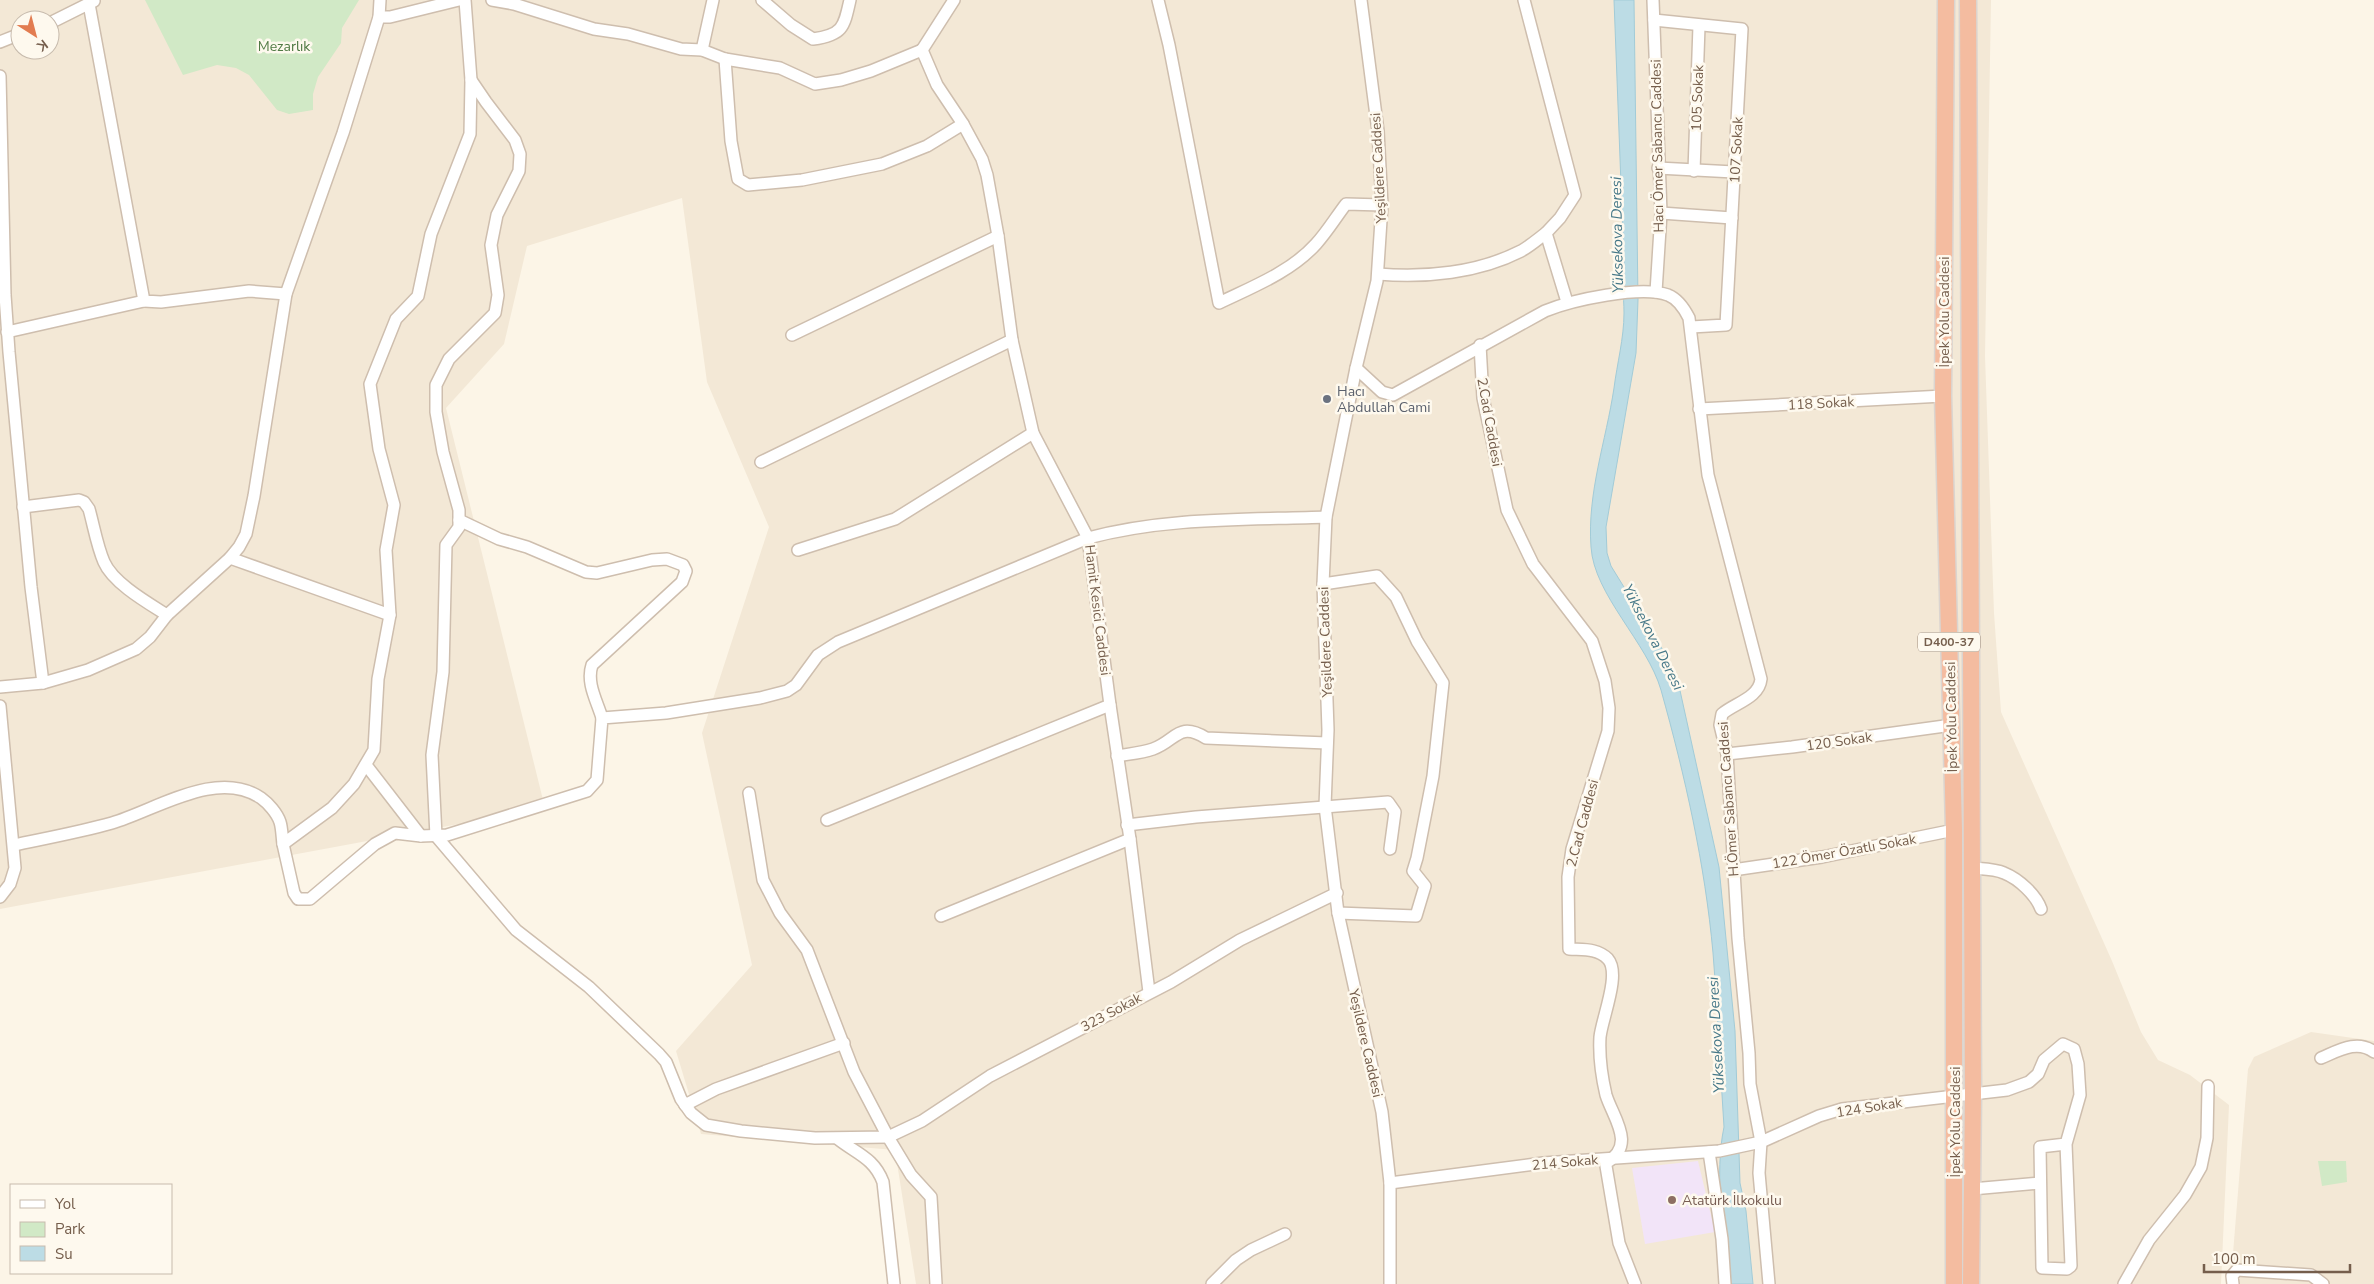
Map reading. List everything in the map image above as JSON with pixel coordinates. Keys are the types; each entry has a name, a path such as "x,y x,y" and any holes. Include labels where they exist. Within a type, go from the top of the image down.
{"highway":[{"name":"İpek Yolu Caddesi","path":"1946,0 1943,396 1954,830 1954,1284"},
{"name":"İpek Yolu Caddesi","path":"1968,0 1973,1094 1971,1284"}],"street":[{"path":"0,687 43,683 88,670 136,649 150,636 167,615 230,558 246,534 263,444 286,294 343,134 380,17 380,0"},
{"path":"380,17 390,17 459,0"},
{"path":"283,844 332,808 354,784 374,750 378,679 390,614 386,550 394,504 379,449 370,384 396,319 418,296 431,234 470,134 471,80 465,0"},
{"path":"492,0 514,4 594,29 628,34 681,50 702,50 725,59 780,68 815,84 841,80 871,71 922,50 954,0"},
{"path":"702,50 714,0"},
{"path":"762,0 791,25 813,39 831,37 844,26 850,0"},
{"path":"1158,0 1169,45 1219,303 1273,276 1303,255 1315,245 1346,204 1382,205"},
{"name":"Yeşildere Caddesi","path":"1361,0 1378,131 1382,205 1378,274 1356,368 1326,518 1323,584 1327,743 1325,806 1338,913 1382,1112 1390,1183 1390,1284"},
{"path":"1378,274 1408,276 1495,262 1522,250 1546,233 1560,218 1575,194 1524,0"},
{"name":"Hacı Ömer Sabancı Caddesi","path":"1651,292 1660,213 1652,0"},
{"path":"60,18 92,2 144,301"},
{"name":"107 Sokak","path":"1654,20 1742,29 1726,324 1691,326"},
{"name":"105 Sokak","path":"1694,171 1699,26"},
{"name":"Hamit Kesici Caddesi","path":"922,50 937,85 963,124 985,167 998,236 1012,340 1033,433 1088,538 1130,839 1149,992"},
{"path":"725,59 730,142 738,179 748,185 802,180 882,164 927,146 963,124"},
{"path":"0,76 2,295 43,683"},
{"path":"471,80 515,140 520,154 519,171 497,215 492,244 498,295 495,313 449,359 436,384 436,412 443,452 460,510 459,527 446,545 443,672 432,755 436,836 516,930 589,987 659,1054 666,1062 685,1105 691,1113 706,1124 741,1131 838,1139 888,1137"},
{"path":"1658,168 1734,172"},
{"path":"1660,213 1732,218"},
{"path":"1546,233 1567,302"},
{"path":"792,335 998,236"},
{"path":"7,332 144,301 162,302 249,291 286,294"},
{"path":"1356,368 1382,392 1393,395 1521,322 1567,302 1612,295 1651,292"},
{"name":"H.Ömer Sabancı Caddesi","path":"1651,292 1670,296 1679,302 1689,318 1708,475 1761,679 1758,690 1722,714 1720,725 1727,754 1733,870 1750,1084 1761,1142 1759,1173 1769,1284"},
{"path":"761,462 1012,340"},
{"name":"2.Cad Caddesi","path":"1480,345 1483,398 1507,510 1533,564 1592,641 1605,681 1609,708 1608,731 1572,849 1568,877 1567,927 1569,949 1597,950 1610,961 1614,977 1600,1038 1606,1094 1622,1133 1622,1142 1614,1158 1606,1163 1606,1166 1619,1243 1635,1284"},
{"name":"118 Sokak","path":"1699,409 1943,396"},
{"path":"798,550 894,519 1033,433"},
{"path":"23,507 79,500 84,502 89,509 104,562 109,571 124,585 167,615"},
{"path":"602,718 666,713 760,698 787,691 796,685 818,655 832,646 1088,538 1118,530 1188,521 1326,518"},
{"path":"14,844 113,822 214,787 233,787 252,792 267,802 280,821 294,894 298,899 304,900 318,894 375,844 395,833 436,836 551,803 592,788 598,780 602,718 590,684 589,674 592,665 682,582 686,571 683,565 667,559 652,560 597,573 586,572 527,547 499,539 459,520"},
{"path":"230,558 390,614"},
{"path":"1323,584 1377,576 1396,596 1417,641 1443,683 1433,776 1418,858 1413,871 1425,886 1416,916 1338,913"},
{"path":"827,820 1110,705"},
{"path":"0,706 16,868 10,884 0,897"},
{"name":"120 Sokak","path":"1727,754 1952,725"},
{"path":"1117,756 1152,749 1165,743 1177,732 1187,730 1197,732 1206,738 1327,743"},
{"path":"366,765 422,836"},
{"path":"749,793 763,880 780,913 807,950 854,1072 888,1137 911,1175 931,1197 936,1284"},
{"path":"1127,825 1325,806 1388,802 1396,812 1390,848"},
{"name":"122 Ömer Özatlı Sokak","path":"1733,870 1822,857 1954,830"},
{"path":"941,916 1130,839"},
{"path":"1972,868 2003,872 2012,877 2025,888 2041,909"},
{"name":"323 Sokak","path":"888,1137 922,1121 990,1076 1171,982 1240,940 1337,893"},
{"path":"685,1105 716,1089 844,1043"},
{"name":"124 Sokak","path":"1741,1147 1761,1142 1819,1116 1842,1109 2007,1090 2029,1082 2038,1074 2044,1060 2063,1044 2074,1049 2078,1064 2080,1095 2066,1144"},
{"path":"2321,1058 2355,1046 2365,1047 2374,1052"},
{"path":"2124,1284 2145,1246 2185,1195 2202,1167 2207,1138 2208,1086"},
{"path":"838,1139 854,1152 866,1157 878,1169 883,1182 894,1284"},
{"path":"2066,1144 2071,1266 2067,1269 2042,1268 2040,1147 2066,1144"},
{"name":"214 Sokak","path":"1390,1183 1543,1163 1714,1152 1741,1147"},
{"path":"1714,1152 1725,1284"},
{"path":"1972,1189 2040,1183"},
{"path":"1212,1284 1236,1260 1251,1250 1286,1234"},
{"path":"2233,1284 2232,1276 2238,1270 2311,1275 2323,1284"}],"shaded area":[{"path":"0,0 1991,0 1985,356 1994,613 2001,712 2112,961 2141,1032 2158,1060 2190,1075 2229,1105 2221,1284 916,1284 895,1150 701,1134 676,1051 752,965 702,733 769,527 707,382 682,198 527,246 504,344 446,408 545,808 0,909"},
{"path":"2311,1032 2374,1041 2374,1284 2233,1284 2231,1278 2248,1069 2254,1057"},
{"name":"Atatürk İlkokulu","path":"1698,1161 1715,1232 1645,1244 1632,1168"}],"green space":[{"name":"Mezarlık","path":"145,0 359,0 342,28 341,43 318,77 313,94 313,110 289,114 277,110 249,75 236,68 217,65 183,75"},
{"path":"2318,1161 2346,1161 2347,1182 2322,1186"}],"water":[{"name":"Yüksekova Deresi","path":"1614,0 1634,0 1638,300 1636,353 1606,527 1607,553 1611,566 1664,652 1679,686 1719,867 1735,1031 1740,1183 1746,1211 1753,1284 1728,1284 1720,1185 1721,1145 1724,1127 1713,953 1705,886 1686,788 1661,690 1654,672 1601,583 1594,565 1591,547 1594,487 1611,408 1624,322 1624,264"}],"place":[{"name":"Hacı Abdullah Cami","path":"1327,399"},
{"name":"Atatürk İlkokulu","path":"1672,1200"}]}
